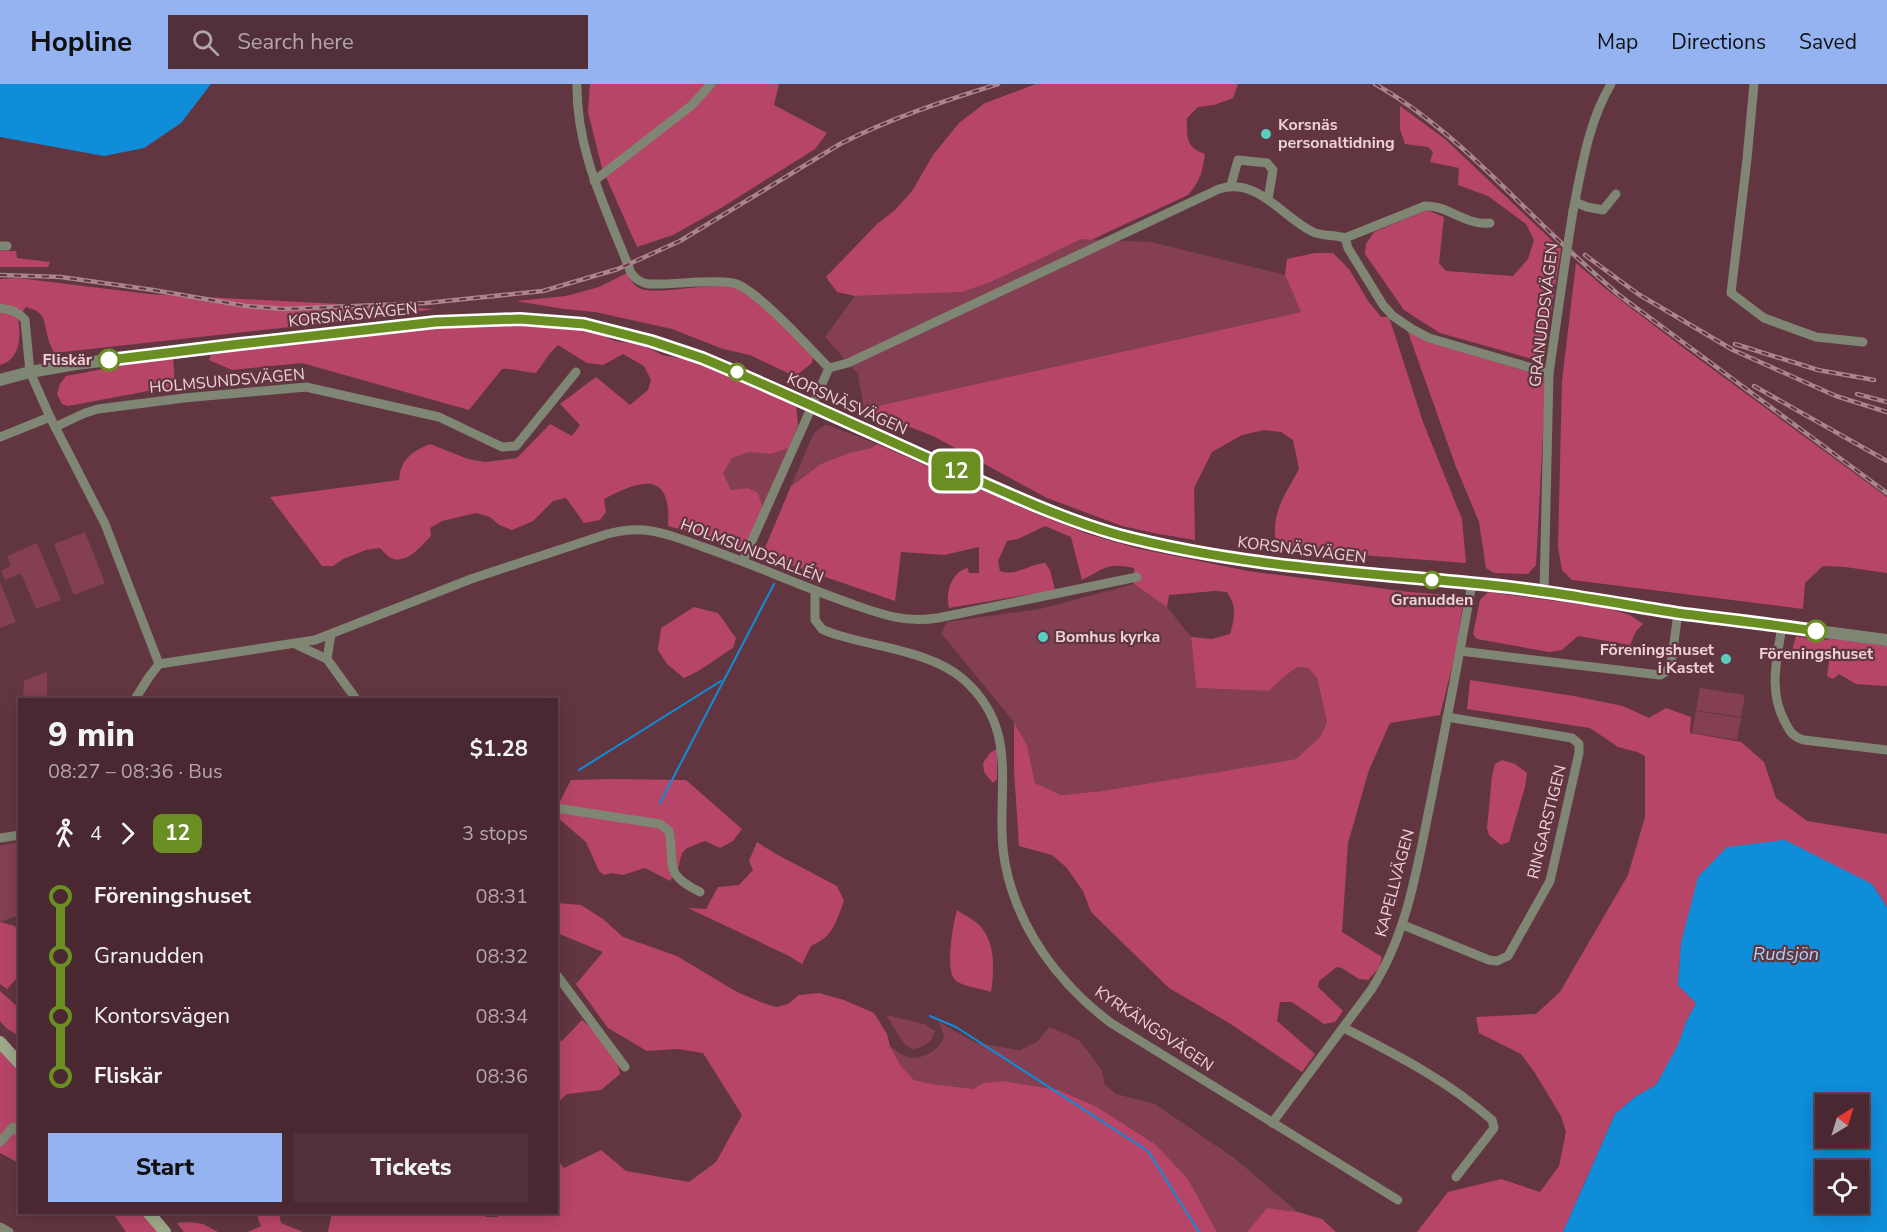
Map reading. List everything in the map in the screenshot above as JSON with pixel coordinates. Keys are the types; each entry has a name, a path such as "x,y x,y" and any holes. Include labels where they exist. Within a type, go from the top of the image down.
{"main road":[{"path":"0,1042 18,1062"},
{"path":"150,1214 165,1232"}],"street":[{"path":"576,84 580,132 594,181 634,278 650,284 726,282 742,286 766,305 830,368"},
{"path":"594,181 692,105 711,84"},
{"name":"GRANUDDSVÄGEN","path":"1544,592 1549,373 1574,207 1591,126 1611,84"},
{"path":"1754,84 1731,293 1764,318 1816,337 1863,342"},
{"path":"1231,185 1238,160 1267,163 1274,170 1268,199"},
{"path":"743,561 830,368 848,363 1220,189 1231,185 1257,192 1314,232 1345,238 1425,206 1433,206 1479,225 1490,223"},
{"path":"1574,207 1603,210 1616,194"},
{"path":"1345,238 1383,305 1402,322 1429,338 1549,373"},
{"path":"0,308 14,310 25,320 30,372 50,417 105,524 159,664 136,698"},
{"name":"KORSNÄSVÄGEN","path":"0,380 30,372 240,344 436,322 520,319 584,324 651,341 702,358 1035,506 1118,534 1164,546 1234,559 1472,583 1887,640"},
{"name":"HOLMSUNDSVÄGEN","path":"55,427 98,409 184,398 306,387 439,417 502,447 516,446 576,372"},
{"path":"0,437 50,417"},
{"name":"HOLMSUNDSALLÉN","path":"159,664 295,644 332,634 471,579 615,532 629,530 651,531 677,538 743,561 815,591 900,619 938,618 1137,577"},
{"name":"KAPELLVÄGEN","path":"1272,1123 1381,975 1403,925 1423,840 1472,583"},
{"name":"KYRKÄNGSVÄGEN","path":"815,591 815,620 822,629 939,663 961,677 987,706 997,727 1001,743 1003,835 1005,861 1011,886 1036,942 1067,984 1111,1023 1398,1200"},
{"path":"1460,651 1660,675 1667,671 1671,664 1678,613"},
{"path":"1782,626 1774,693 1781,715 1791,733 1804,740 1887,750"},
{"path":"327,659 332,634"},
{"path":"295,644 327,659 355,698"},
{"name":"RINGARSTIGEN","path":"1403,925 1489,960 1497,962 1508,956 1550,881 1577,765 1580,746 1572,738 1447,717"},
{"path":"558,808 660,824 669,831 670,862 674,872 680,881 700,892"},
{"path":"0,838 18,835"},
{"path":"558,977 625,1067"},
{"path":"1344,1028 1407,1060 1450,1087 1492,1120 1494,1128 1456,1177"},
{"path":"0,1142 13,1127 18,1131"},
{"path":"0,1227 9,1232"}],"shaded area":[{"path":"590,84 779,84 774,105 827,133 815,149 721,208 673,235 637,247 602,168 588,112"},
{"path":"1036,84 1238,84 1233,98 1214,105 1198,107 1187,118 1188,140 1194,148 1205,154 1200,176 1188,195 1091,240 1082,239 991,282 962,292 855,296 837,292 826,277 912,191 933,155 959,123 985,103"},
{"path":"1400,106 1445,139 1561,249 1543,362 1440,333 1404,310 1365,254 1366,244 1374,232 1427,210 1444,217 1439,263 1446,271 1513,276 1528,259 1534,240 1526,224 1488,196 1458,185 1459,168 1430,162 1433,152 1428,147 1405,144 1400,129"},
{"path":"1082,239 1151,242 1285,275 1301,312 864,409 858,374 825,337 855,296 962,292 991,282"},
{"path":"0,251 16,251 17,258 50,262 48,267 0,267"},
{"path":"1315,253 1333,253 1349,269 1368,301 1381,317 1389,317 1423,422 1462,519 1466,563 1277,547 1275,525 1277,515 1299,469 1293,440 1281,432 1264,430 1242,435 1212,452 1194,488 1195,540 1122,526 1047,498 933,436 864,409 1301,312 1285,275 1287,259"},
{"path":"1576,263 1606,289 1685,349 1887,497 1887,573 1823,566 1805,583 1803,609 1572,580 1562,570 1558,547 1562,381"},
{"path":"627,273 635,285 646,290 722,286 741,291 763,306 786,328 813,356 812,363 798,374 790,374 750,355 723,349 672,329 595,312 516,301 566,296 599,287"},
{"path":"18,278 149,294 434,309 381,317 54,353 48,340 43,318 38,312 26,307 18,318 19,339 16,352 12,358 0,365 0,279"},
{"path":"519,322 585,327 615,341 641,344 662,355 694,361 722,374 744,380 796,406 798,425 789,448 771,454 749,452 732,458 723,473 731,490 748,488 758,493 763,509 745,549 738,550 720,541 668,526 665,495 659,487 641,484 604,499 606,512 600,520 584,523 566,498 553,501 533,521 512,530 499,525 490,517 476,513 442,521 430,528 431,536 403,559 391,558 380,548 366,550 343,559 333,566 322,566 270,497 399,480 402,467 408,457 430,444 468,459 485,462 517,458 550,424 572,436 580,425 560,404 596,377 630,405 648,390 651,380 644,366 623,354 603,365 587,363 558,345 536,373 502,369 469,410 302,363 232,370 209,360 211,355 327,339 442,327"},
{"path":"1408,332 1436,344 1546,377 1536,565 1528,574 1494,573 1486,568 1479,522 1456,467"},
{"path":"173,356 175,386 68,406 62,404 57,394 66,376"},
{"path":"825,425 877,444 826,463 791,486 814,433"},
{"path":"877,444 1039,515 1088,534 1136,548 1248,571 1409,592 1464,596 1456,651 1440,715 1390,723 1369,770 1348,843 1342,932 1382,957 1379,968 1368,980 1359,979 1337,967 1319,981 1318,987 1343,1011 1335,1022 1324,1024 1292,1002 1280,1002 1277,1021 1315,1054 1302,1072 1229,1023 1169,988 1091,912 1083,891 1066,867 1052,855 1019,846 1014,770 1014,722 1027,745 1035,783 1061,795 1102,791 1296,759 1320,737 1327,722 1317,678 1308,668 1298,667 1269,691 1196,688 1191,637 1212,639 1230,634 1234,612 1227,592 1169,595 1167,607 1134,584 1134,568 1112,566 1101,569 1082,580 1071,537 1045,526 1018,539 1007,541 998,561 1000,571 1005,572 1045,563 1050,570 1055,590 949,608 949,590 958,573 968,568 969,573 979,573 979,547 944,555 901,552 895,601 762,555 791,486 821,464"},
{"path":"789,448 763,509 748,488 731,491 723,473 731,458 749,452 771,454"},
{"path":"85,532 105,583 74,595 54,544"},
{"path":"37,543 61,600 36,609 21,573 5,580 1,571 11,566 7,556"},
{"path":"0,582 16,622 0,628"},
{"path":"1134,584 1167,607 1191,637 1196,688 1269,691 1299,667 1308,668 1317,678 1327,722 1320,737 1296,759 1102,791 1061,795 1035,783 1027,745 1014,722 941,633 947,622 1040,609"},
{"path":"1488,592 1607,608 1630,615 1643,624 1636,631 1630,645 1578,636 1562,650 1549,652 1477,639 1473,634 1480,600"},
{"path":"694,607 718,613 736,638 733,648 684,678 667,664 658,650 661,628"},
{"path":"1796,636 1819,641 1829,639 1887,646 1887,686 1856,684 1839,674 1833,679 1827,676 1830,655 1792,650"},
{"path":"47,672 47,698 23,698 24,681"},
{"path":"1470,680 1623,706 1649,718 1666,708 1691,717 1690,733 1741,742 1764,762 1776,798 1807,821 1887,834 1887,907 1872,884 1681,943 1678,985 1696,1003 1686,1022 1679,1045 1656,1085 1635,1097 1615,1114 1563,1232 1417,1232 1448,1192 1501,1179 1540,1192 1559,1166 1566,1132 1561,1116 1521,1054 1479,1033 1476,1017 1536,1014 1560,992 1628,875 1645,817 1645,756 1618,747 1590,728 1467,709"},
{"path":"1700,688 1745,695 1741,717 1696,710"},
{"path":"1696,711 1741,718 1737,740 1692,733"},
{"path":"997,749 997,779 993,783 984,772 983,763 990,753"},
{"path":"1502,760 1515,764 1527,773 1509,842 1501,845 1489,835 1487,828 1492,776 1495,764"},
{"path":"571,780 686,780 742,829 733,841 720,848 705,841 687,848 682,853 678,868 670,881 645,868 623,875 612,873 604,875 599,871 586,842 558,818 558,805"},
{"path":"18,842 18,915 0,922 0,846"},
{"path":"757,842 837,886 844,901 833,928 824,938 811,946 802,964 688,908 706,909 718,887 739,885 753,870 749,861"},
{"path":"558,903 581,905 603,919 623,937 677,956 737,992 763,1003 776,1007 788,1004 799,995 819,993 844,1000 874,1013 887,1034 890,1046 901,1066 914,1080 973,1089 983,1083 1003,1081 1059,1090 1097,1107 1155,1144 1188,1179 1217,1232 328,1232 332,1214 482,1214 486,1217 497,1217 499,1214 558,1214 558,1161 564,1168 601,1150 626,1171 689,1182 716,1162 742,1115 703,1053 678,1049 647,1051 608,1028 576,984 603,952 558,933"},
{"path":"957,910 979,924 986,934 992,950 991,992 962,984 952,975 950,957"},
{"path":"0,922 15,926 18,931 18,974 7,989 0,984"},
{"path":"0,991 18,1007 18,1035 0,1021"},
{"path":"886,1015 924,1024 935,1031 932,1039 927,1044 913,1049 905,1045"},
{"path":"582,1020 611,1052 620,1074 601,1090 567,1094 558,1102 558,1042 563,1040"},
{"path":"939,1022 976,1043 1020,1050 1037,1042 1049,1027 1079,1040 1102,1070 1105,1085 1116,1094 1155,1104 1234,1158 1298,1212 1267,1208 1247,1232 1217,1232 1188,1179 1155,1144 1097,1107 1059,1090 1003,1081 983,1083 973,1089 914,1080 901,1066 890,1046 907,1057 924,1056 939,1046 942,1041 944,1036"},
{"path":"0,1049 18,1071 18,1162 0,1153"},
{"path":"1267,1208 1298,1212 1322,1219 1336,1232 1247,1232"},
{"path":"113,1214 144,1214 160,1232 126,1232"},
{"path":"257,1214 279,1214 281,1223 303,1232 248,1232 261,1226"},
{"path":"177,1223 203,1224 218,1232 184,1232"}],"water":[{"path":"0,84 211,84 181,123 144,148 104,156 0,137"},
{"name":"Rudsjön","path":"1785,840 1872,884 1887,907 1887,1232 1563,1232 1615,1114 1635,1097 1656,1085 1678,1045 1696,1003 1678,985 1681,943 1698,877 1727,847"}],"waterway":[{"path":"660,803 774,584"},
{"path":"579,770 721,681"},
{"path":"930,1016 956,1027 1148,1151 1199,1232"}],"railway":[{"path":"0,275 61,277 246,306 284,309 426,303 543,291 618,269 680,241 840,144 918,111 998,84"},
{"path":"1375,84 1413,108 1448,136 1619,295 1887,493"},
{"path":"1585,255 1638,294 1733,350 1836,396 1887,412"},
{"path":"1735,344 1818,370 1874,380"},
{"path":"1754,386 1887,461"},
{"path":"1857,394 1887,402"}],"bus line":[{"name":"12","path":"109,360 436,322 520,319 584,324 651,341 702,358 1035,506 1104,530 1164,546 1234,559 1472,583 1816,631"}],"place":[{"name":"Korsnäs personaltidning","path":"1266,134"},
{"name":"Fliskär","path":"109,360"},
{"name":"Granudden","path":"1432,580"},
{"name":"Föreningshuset","path":"1816,631"},
{"name":"Bomhus kyrka","path":"1043,637"},
{"name":"Föreningshuset i Kastet","path":"1726,659"}]}
